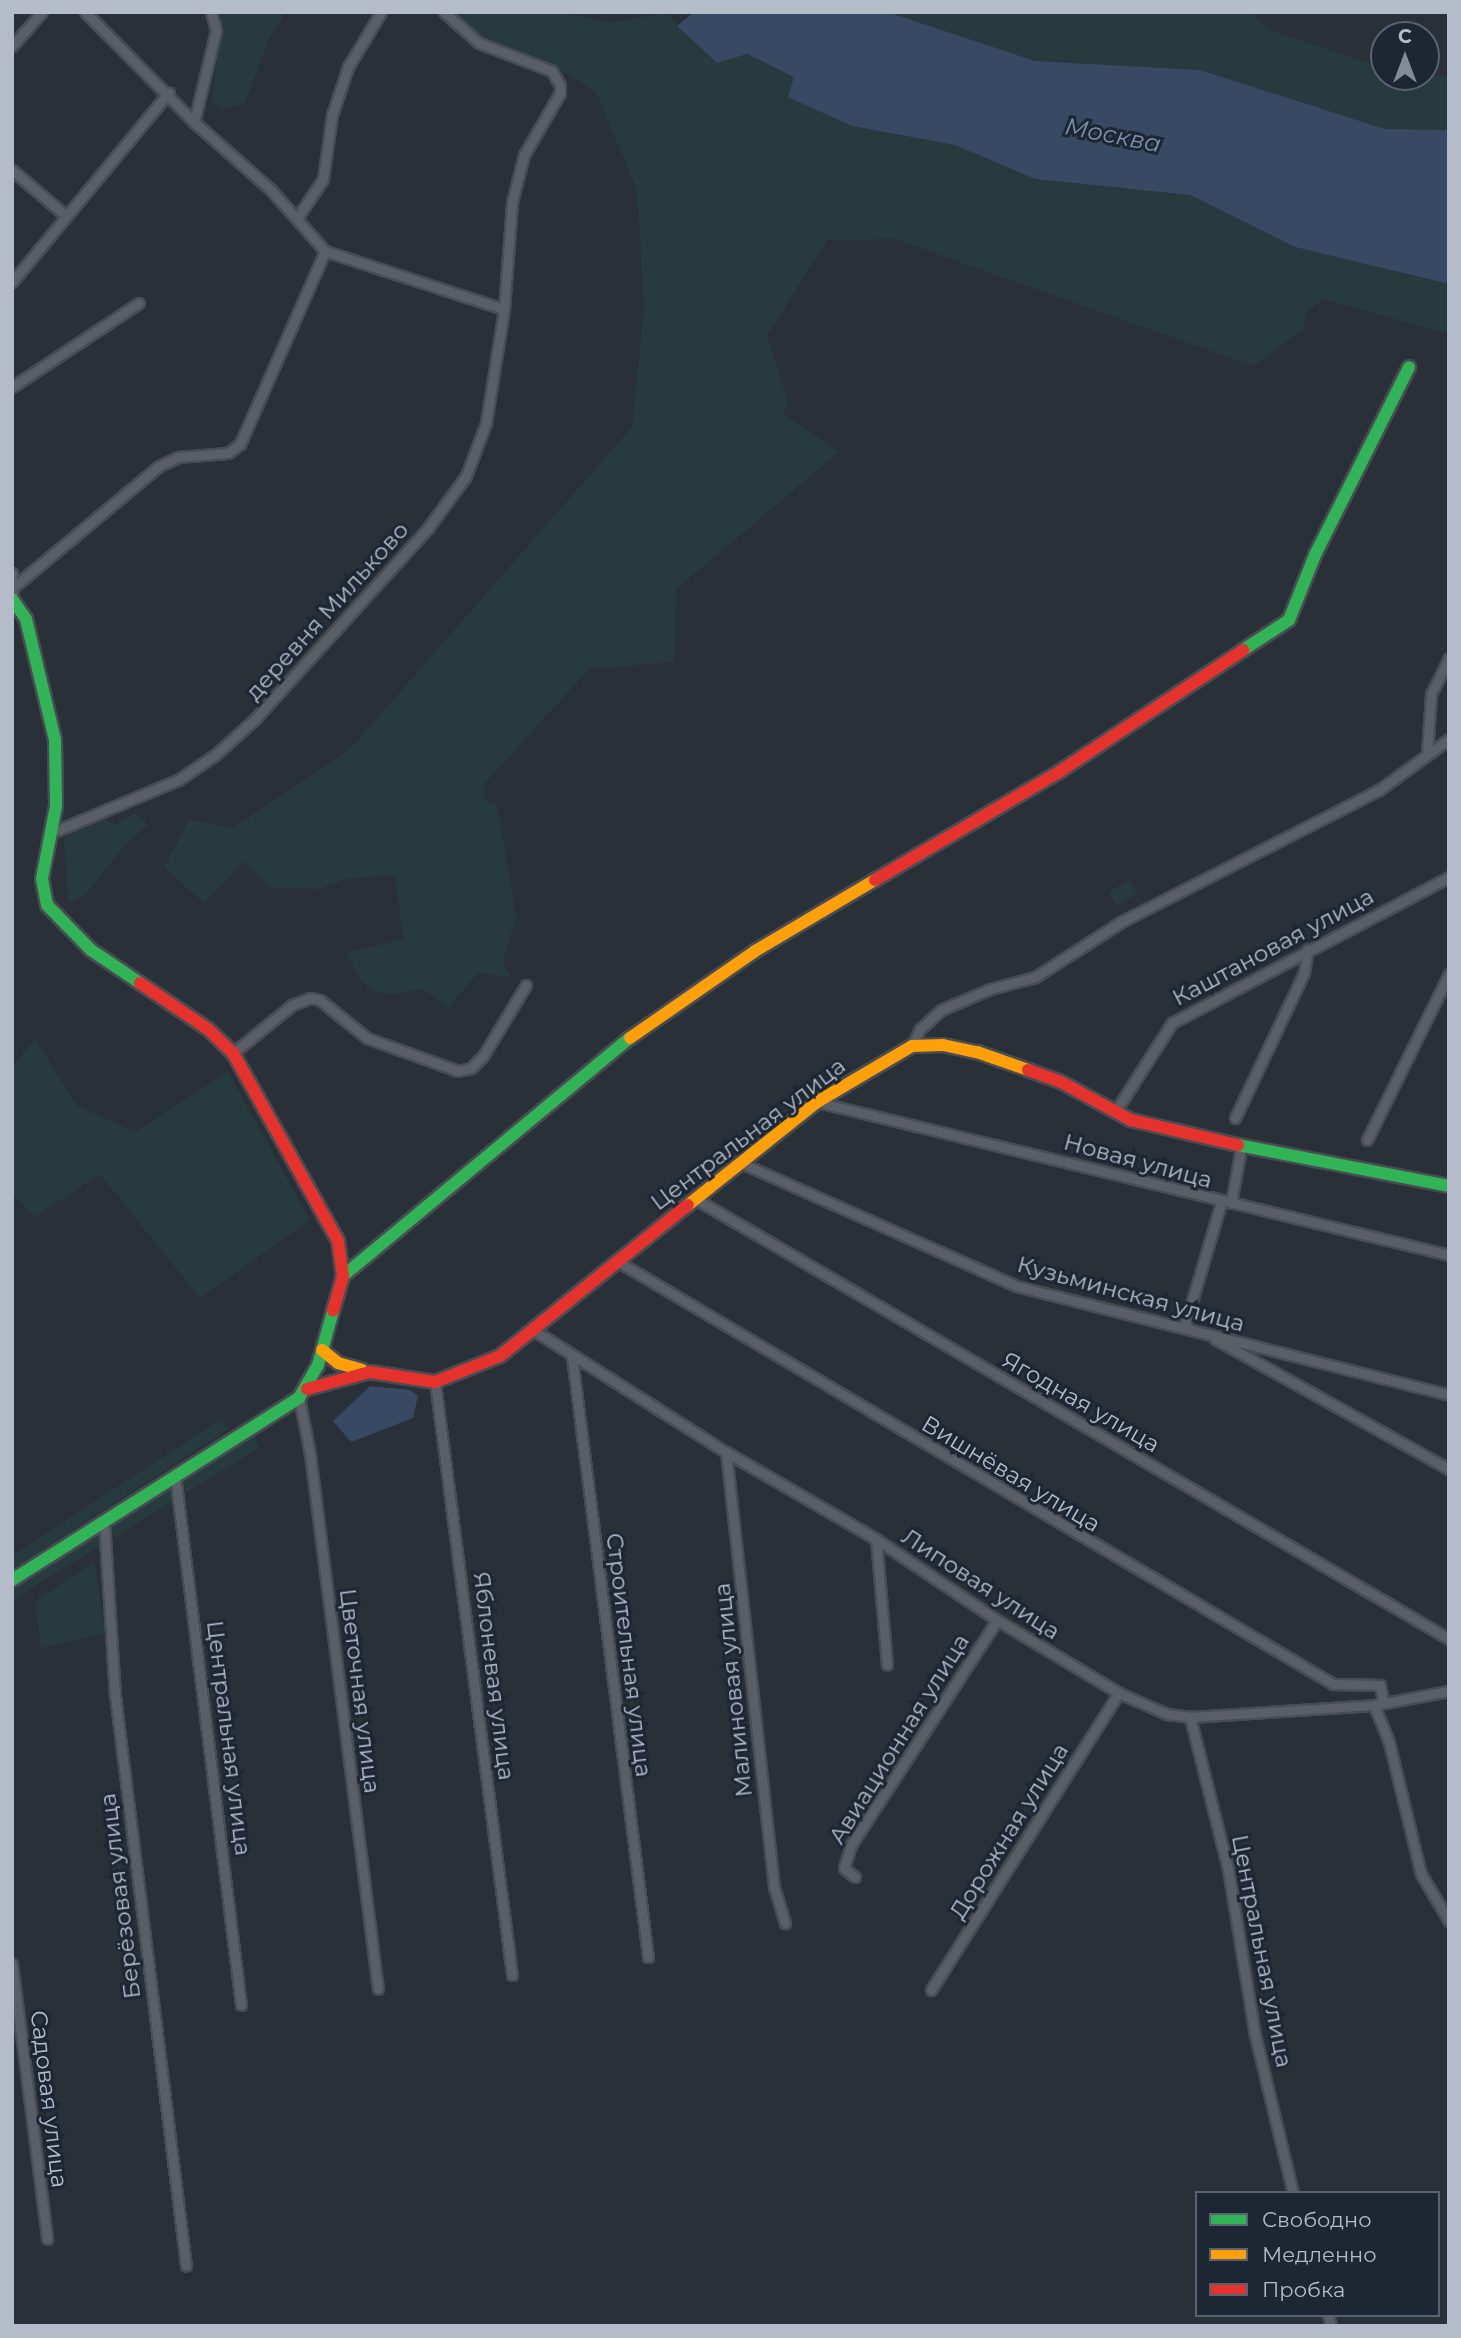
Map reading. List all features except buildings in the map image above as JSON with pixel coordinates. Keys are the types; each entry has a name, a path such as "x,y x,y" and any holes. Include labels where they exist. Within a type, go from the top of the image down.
{"street":[{"path":"12,46 42,12"},
{"path":"85,12 297,218 325,251 504,309"},
{"path":"195,119 216,30 211,12"},
{"path":"297,218 323,179 332,115 348,67 381,12"},
{"name":"деревня Мильково","path":"51,834 178,780 215,755 255,719 428,528 466,476 486,423 504,309 512,202 524,155 560,93 560,85 552,71 479,43 444,12"},
{"path":"12,282 169,92"},
{"path":"12,170 66,216"},
{"path":"303,1394 323,1350 343,1276 338,1241 233,1053 208,1029 65,929 47,905 42,890 59,773 55,740 36,652 26,619 12,599 16,586 159,466 178,457 228,453 240,444 325,251"},
{"path":"12,387 139,303"},
{"path":"343,1276 604,1055 695,990 1059,772 1289,620 1321,543 1409,367"},
{"path":"12,573 16,586"},
{"path":"1427,753 1431,694 1449,658"},
{"path":"1449,739 1378,790 1091,938 1035,977 990,989 941,1010 920,1029 912,1046 943,1045 977,1052 1061,1082 1115,1112 1241,1148 1449,1186"},
{"name":"Каштановая улица","path":"1115,1112 1172,1023 1449,877"},
{"path":"1235,1118 1304,973 1308,950"},
{"path":"1367,1140 1449,974"},
{"path":"233,1053 292,1005 310,998 320,1000 367,1038 458,1071 471,1068 483,1056 526,985"},
{"name":"Центральная улица","path":"435,1382 500,1356 535,1331 694,1198 817,1102 912,1046"},
{"name":"Новая улица","path":"817,1102 1221,1203 1231,1203 1449,1255"},
{"path":"1231,1203 1241,1148"},
{"name":"Кузьминская улица","path":"739,1162 1016,1286 1449,1395"},
{"name":"Ягодная улица","path":"694,1198 1449,1639"},
{"path":"1184,1328 1221,1203"},
{"name":"Вишнёвая улица","path":"617,1261 1322,1678 1333,1684 1380,1685 1379,1703"},
{"name":"Липовая улица","path":"535,1331 572,1357 726,1452 876,1539 997,1620 1119,1693 1167,1714 1190,1717 1379,1703 1449,1692"},
{"path":"1204,1333 1449,1469"},
{"path":"323,1350 338,1363 370,1372 435,1382"},
{"name":"Строительная улица","path":"572,1357 648,1958"},
{"path":"12,1580 303,1394 350,1374 370,1372"},
{"name":"Яблоневая улица","path":"435,1382 512,1975"},
{"name":"Цветочная улица","path":"303,1394 378,1989"},
{"name":"Малиновая улица","path":"726,1452 774,1887 785,1923"},
{"name":"Центральная улица","path":"175,1475 241,2005"},
{"name":"Берёзовая улица","path":"104,1521 115,1695 186,2266"},
{"path":"876,1539 887,1665"},
{"name":"Авиационная улица","path":"856,1877 844,1868 850,1845 997,1620"},
{"name":"Дорожная улица","path":"931,1990 1119,1693"},
{"path":"1379,1703 1421,1874 1449,1921"},
{"name":"Центральная улица","path":"1190,1717 1228,1869 1255,2035 1293,2191"},
{"name":"Садовая улица","path":"12,1964 47,2239"}],"green space":[{"path":"222,12 286,12 270,36 245,103 225,109 212,103"},
{"path":"451,12 561,12 611,23 668,12 677,26 716,63 747,54 795,77 788,96 852,126 955,145 1035,179 1190,195 1295,247 1449,284 1449,334 1323,299 1307,311 1302,330 1253,366 895,239 827,240 767,336 788,403 782,413 839,452 676,589 674,662 589,669 485,783 483,799 497,805 516,916 503,962 511,977 478,973 449,1007 423,989 391,994 374,991 361,981 346,953 404,939 394,875 346,879 319,889 271,888 244,861 204,903 164,867 189,820 233,828 350,749 632,427 644,309 637,189 596,92 562,71 488,40"},
{"path":"887,12 1252,12 1266,29 1370,63 1370,91 1440,91 1440,76 1449,76 1449,130 1385,129 1200,70 1035,61"},
{"path":"135,813 148,825 124,846 84,896 68,903 64,835 105,816 112,826"},
{"path":"1129,880 1137,894 1116,906 1108,892"},
{"path":"35,1038 76,1105 135,1132 228,1072 310,1220 200,1298 100,1174 34,1217 12,1194 12,1068"},
{"path":"219,1420 229,1429 12,1569 12,1556"},
{"path":"254,1435 259,1448 12,1600 12,1590"},
{"path":"94,1562 106,1633 41,1648 35,1601"}],"water":[{"name":"Москва","path":"694,12 887,12 1035,61 1200,70 1385,129 1449,130 1449,284 1295,247 1190,195 1035,179 955,145 852,126 788,97 794,77 747,54 717,63 677,26"},
{"path":"370,1386 410,1390 418,1396 413,1418 351,1442 333,1421"}],"traffic: fast":[{"path":"1243,650 1289,620 1315,555 1409,367"},
{"path":"12,599 26,619 55,740 56,806 42,879 47,905 91,950 140,983"},
{"path":"343,1276 630,1038"},
{"path":"1238,1145 1449,1186"},
{"path":"12,1580 299,1398 318,1365 333,1311"}],"traffic: slow":[{"path":"630,1038 755,951 875,880"},
{"path":"688,1205 817,1102 912,1046 943,1045 977,1052 1028,1070"},
{"path":"322,1350 338,1363 362,1370"}],"traffic: jam":[{"path":"875,880 1059,772 1243,650"},
{"path":"140,983 208,1029 233,1053 338,1241 343,1276 333,1311"},
{"path":"1028,1070 1061,1082 1131,1120 1238,1145"},
{"path":"307,1389 370,1372 435,1382 500,1356 688,1205"}]}
